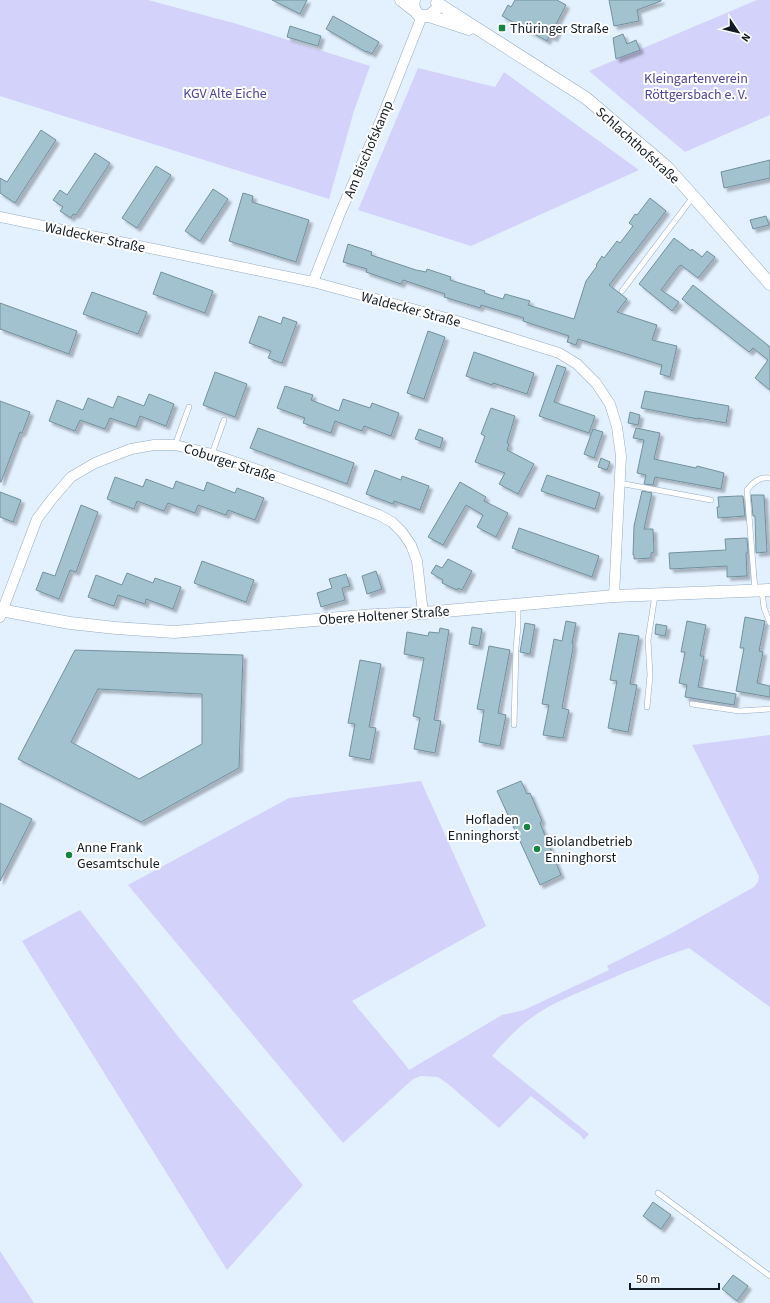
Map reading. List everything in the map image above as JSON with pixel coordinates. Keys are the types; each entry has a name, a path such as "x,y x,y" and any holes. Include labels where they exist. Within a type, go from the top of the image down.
{"street":[{"name":"Schlachthofstraße","path":"401,0 420,10 483,33"},
{"name":"Schlachthofstraße","path":"436,1 483,33 586,98 667,167 770,284"},
{"path":"420,10 435,11 436,1"},
{"name":"Am Bischofskamp","path":"313,282 341,211 381,120 420,10"},
{"name":"Waldecker Straße","path":"0,217 313,282 457,321 559,353 578,364 596,384 610,404 617,427 621,456 614,596"},
{"name":"Coburger Straße","path":"1,612 37,518 52,498 71,478 95,463 131,449 175,445 212,454 327,495 379,515 392,522 402,532 411,545 417,562 423,613"},
{"name":"Obere Holtener Straße","path":"1,612 70,623 174,632 375,615 423,613 614,596 762,591"}],"lane":[{"path":"622,291 693,196"},
{"path":"175,445 189,407"},
{"path":"212,454 224,420"},
{"path":"770,478 759,478 752,483 747,490 764,608 770,623"},
{"path":"619,483 711,500"},
{"path":"647,707 650,675 648,640 656,594"},
{"path":"514,725 518,604"},
{"path":"692,704 738,711 770,709"},
{"path":"658,1193 770,1276"}],"green space":[{"name":"KGV Alte Eiche","path":"0,0 148,0 237,24 370,66 354,111 329,199 0,96"},
{"name":"Kleingartenverein Röttgersbach e. V.","path":"757,0 770,0 770,115 685,152 589,71"},
{"path":"418,68 495,87 504,72 639,170 471,246 358,210"},
{"path":"770,735 770,1007 689,948 626,972 568,997 547,1008 528,1020 492,1056 589,1134 584,1140 580,1135 531,1096 499,1128 438,1077 421,1076 413,1079 343,1143 128,885 289,798 421,781 486,926 352,1001 409,1070 502,1015 524,1010 609,970 607,966 670,934 754,887 758,882 759,876 692,745"},
{"path":"80,910 180,1039 303,1185 227,1270 22,941"},
{"path":"0,1251 34,1303 0,1303"}],"building":[{"path":"272,0 307,0 300,14"},
{"path":"515,0 557,0 566,5 554,28 558,30 554,38 549,36 547,41 502,16 508,5 511,7"},
{"path":"609,0 661,1 637,10 639,21 614,26"},
{"path":"333,16 379,42 372,54 326,29"},
{"path":"290,26 321,36 318,46 287,37"},
{"path":"623,34 627,44 636,40 640,50 616,59 613,38"},
{"path":"41,130 56,140 15,203 0,193 0,178 7,182"},
{"path":"95,153 110,163 76,215 73,214 71,218 60,211 63,207 53,200 60,190 67,195"},
{"path":"770,160 770,178 724,188 721,172"},
{"path":"156,166 171,175 137,228 122,218"},
{"path":"213,189 228,199 200,241 185,231"},
{"path":"243,193 253,196 252,202 309,220 296,262 229,241"},
{"path":"650,198 666,211 609,285 627,299 617,312 657,325 652,340 677,346 670,377 660,374 662,365 578,339 576,345 567,342 569,336 523,321 524,318 481,305 480,308 444,297 445,294 403,280 401,284 366,272 367,269 343,262 348,244 372,252 371,255 416,270 426,272 427,269 451,277 450,280 485,291 484,293 503,299 505,294 530,301 528,305 574,319 586,281 597,266 596,265 602,256 604,258 617,241 620,243 633,226 629,223 635,214 637,215"},
{"path":"766,216 769,225 753,229 750,220"},
{"path":"674,238 691,251 692,249 702,257 707,251 715,257 698,278 681,265 678,267 661,290 679,302 672,311 639,284"},
{"path":"161,272 213,291 205,313 153,294"},
{"path":"693,285 770,347 770,390 755,378 768,360 753,348 749,352 682,299"},
{"path":"92,292 147,312 138,334 83,314"},
{"path":"0,303 77,331 69,354 0,329"},
{"path":"259,316 281,324 283,317 297,322 282,363 268,358 271,351 249,343"},
{"path":"428,331 445,337 424,399 407,393"},
{"path":"474,352 534,373 527,394 493,383 492,385 466,376"},
{"path":"557,365 566,368 554,402 595,416 589,433 539,416"},
{"path":"215,372 247,384 235,417 203,405"},
{"path":"285,386 313,395 311,400 339,411 343,399 370,408 372,403 399,413 391,436 364,426 362,431 335,421 331,433 303,423 305,418 277,408"},
{"path":"645,391 729,406 726,423 641,408"},
{"path":"149,394 174,404 166,426 140,416 136,427 110,418 105,429 80,420 75,431 49,421 57,400 83,410 88,398 113,408 118,396 144,406"},
{"path":"0,401 30,412 22,433 20,432 1,482 0,482"},
{"path":"491,408 515,416 507,443 509,444 507,450 534,464 518,494 499,484 505,473 475,462 485,436 481,434"},
{"path":"630,412 640,415 638,425 628,423"},
{"path":"258,428 354,463 347,484 250,448"},
{"path":"636,428 660,433 654,459 696,468 697,466 724,473 721,489 655,477 653,485 644,484 646,475 637,473 644,440 633,438"},
{"path":"419,429 443,438 440,448 415,439"},
{"path":"593,429 603,432 594,458 584,454"},
{"path":"601,458 610,462 607,470 598,467"},
{"path":"375,470 401,480 402,476 429,486 420,510 394,501 393,504 366,494"},
{"path":"547,475 600,493 595,509 541,491"},
{"path":"115,477 143,487 146,479 173,489 176,481 204,491 207,482 235,493 237,488 264,498 255,520 228,510 226,515 198,505 195,513 168,503 164,511 137,501 134,509 107,499"},
{"path":"460,482 486,497 484,501 508,513 496,537 477,527 483,515 466,505 443,545 428,537"},
{"path":"642,491 652,493 644,529 653,529 654,552 651,553 651,558 634,559 634,526"},
{"path":"0,492 21,500 13,522 0,517"},
{"path":"751,495 764,495 767,552 756,553 755,516 753,516"},
{"path":"743,496 745,516 718,518 718,497"},
{"path":"81,505 98,512 76,572 70,570 59,599 36,590 43,572 55,576"},
{"path":"519,528 599,556 592,577 512,548"},
{"path":"747,538 747,576 727,577 727,566 670,569 669,553 726,550 725,539"},
{"path":"448,559 472,571 462,590 458,588 457,590 442,583 443,580 431,573 436,565 442,568"},
{"path":"202,561 254,580 246,602 194,583"},
{"path":"376,571 382,589 367,594 362,576"},
{"path":"127,573 153,583 155,578 181,587 173,609 146,599 145,604 118,595 114,606 88,597 96,575 122,585"},
{"path":"346,574 350,586 342,588 345,600 321,607 317,593 332,588 329,579"},
{"path":"745,617 765,621 759,651 763,652 757,683 770,686 770,697 736,691 744,648 740,648"},
{"path":"566,621 576,623 562,708 569,710 563,738 543,735 549,705 542,704 554,639 562,641"},
{"path":"687,621 706,625 700,656 704,656 698,687 736,694 734,705 685,697 687,685 679,683 685,652 681,652"},
{"path":"525,623 535,625 530,654 520,652"},
{"path":"656,624 667,626 665,636 655,634"},
{"path":"472,627 482,629 479,646 469,644"},
{"path":"440,628 449,630 434,720 441,721 435,753 414,749 420,718 413,716 424,658 404,654 407,632 428,636 429,632 439,633"},
{"path":"619,633 639,636 630,684 637,685 628,732 608,728 617,681 610,680"},
{"path":"489,646 510,650 498,713 506,715 500,746 479,742 484,710 477,709"},
{"name":"Anne Frank Gesamtschule","path":"75,650 243,655 239,768 141,822 18,759","holes":["98,689 202,694 202,744 139,779 71,742"]},
{"path":"360,660 381,664 369,727 376,728 370,760 349,756 355,724 348,723"},
{"name":"Biolandbetrieb Enninghorst","path":"521,781 527,794 530,793 542,821 540,823 561,875 540,885 497,791"},
{"path":"0,803 32,819 0,881"},
{"path":"653,1202 671,1215 661,1229 643,1216"},
{"path":"733,1275 748,1286 737,1301 722,1289"}],"place":[{"name":"Thüringer Straße","path":"502,28"},
{"name":"Hofladen Enninghorst","path":"527,827"},
{"name":"Biolandbetrieb Enninghorst","path":"537,849"},
{"name":"Anne Frank Gesamtschule","path":"69,855"}]}
